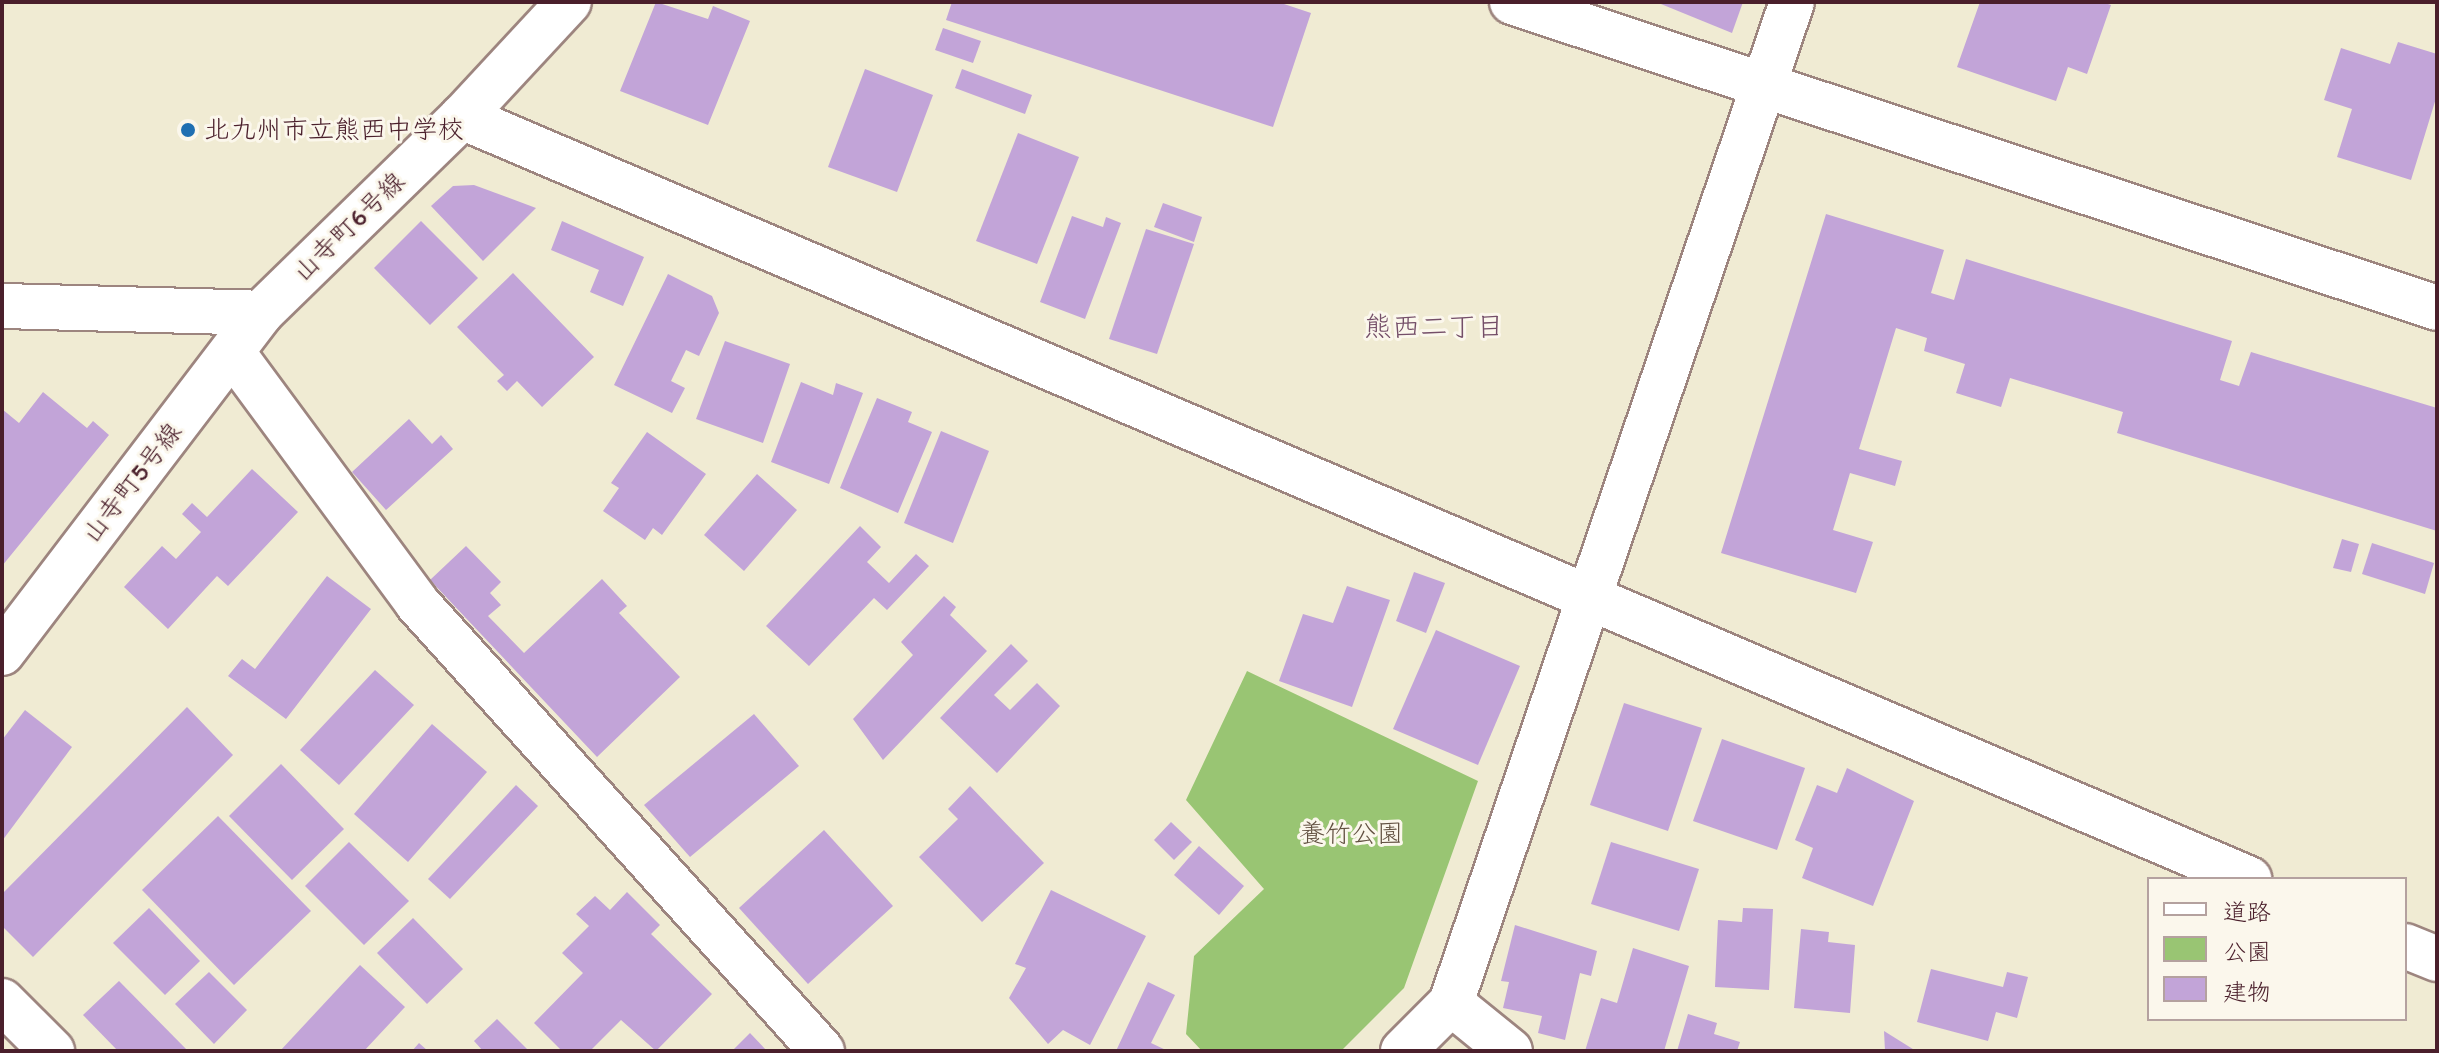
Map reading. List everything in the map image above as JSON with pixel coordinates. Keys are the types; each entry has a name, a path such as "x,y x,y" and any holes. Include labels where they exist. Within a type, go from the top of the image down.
{"street":[{"name":"山寺町6号線","path":"261,313 462,117 569,2"},
{"path":"1512,2 1763,89 2437,308"},
{"path":"1403,1051 1451,1003 1792,2"},
{"path":"462,117 2244,877"},
{"path":"2,306 261,313"},
{"name":"山寺町5号線","path":"2,653 261,313"},
{"path":"233,353 417,603 822,1051"},
{"path":"2407,947 2437,959"},
{"path":"2,1001 52,1051"},
{"path":"1451,1003 1510,1051"}],"green space":[{"name":"養竹公園","path":"1247,671 1478,781 1404,988 1341,1051 1202,1051 1186,1034 1194,956 1264,889 1186,800"}],"building":[{"path":"656,2 708,19 713,6 750,21 708,125 620,91"},
{"path":"952,2 1278,2 1311,13 1273,127 946,20"},
{"path":"1656,2 1743,2 1732,33"},
{"path":"1980,2 2102,2 2111,5 2087,74 2068,67 2056,101 1957,67"},
{"path":"943,28 981,41 973,63 935,50"},
{"path":"2398,42 2437,54 2437,95 2411,180 2337,157 2352,109 2324,100 2341,48 2390,64"},
{"path":"865,69 933,95 897,192 828,167"},
{"path":"962,69 1032,95 1025,114 955,88"},
{"path":"1018,133 1079,157 1037,264 976,241"},
{"path":"474,185 536,208 483,261 431,206 453,186"},
{"path":"1163,203 1202,217 1194,242 1154,227"},
{"path":"1826,214 1944,250 1931,293 1954,300 1966,259 2232,341 2220,380 2239,386 2251,352 2437,408 2437,531 2117,433 2123,412 2010,378 2001,407 1956,393 1965,364 1924,351 1927,338 1896,328 1859,449 1902,461 1895,486 1850,473 1833,530 1873,542 1856,593 1721,553"},
{"path":"1072,216 1103,227 1106,217 1121,223 1085,319 1040,302"},
{"path":"421,221 478,278 430,325 374,268"},
{"path":"562,221 644,257 623,306 590,292 599,270 551,250"},
{"path":"1146,229 1194,244 1157,354 1109,339"},
{"path":"513,273 594,357 542,407 517,381 507,391 497,381 504,375 457,327"},
{"path":"668,274 712,296 719,313 699,356 686,350 671,381 685,388 672,413 614,385"},
{"path":"725,341 790,364 763,443 696,419"},
{"path":"801,382 833,395 836,383 863,393 829,484 771,462"},
{"path":"43,392 87,428 93,421 109,435 2,566 2,409 19,423"},
{"path":"877,398 912,412 908,422 932,432 898,513 840,488"},
{"path":"409,419 432,444 441,435 453,449 386,510 352,472"},
{"path":"941,431 989,451 953,543 904,523"},
{"path":"647,432 706,474 662,535 653,528 645,540 603,511 619,488 611,483"},
{"path":"252,469 298,512 228,586 217,576 168,629 124,587 162,546 176,559 201,532 182,514 192,503 207,517"},
{"path":"757,474 797,510 744,571 704,535"},
{"path":"860,526 881,547 867,562 889,583 916,554 929,566 887,610 874,598 809,666 766,626"},
{"path":"2342,539 2359,544 2351,572 2333,568"},
{"path":"2372,543 2434,563 2425,594 2362,574"},
{"path":"466,546 501,582 490,593 501,605 488,616 524,653 602,579 627,606 619,613 680,677 597,757 430,580"},
{"path":"1414,572 1445,583 1426,633 1396,621"},
{"path":"327,576 371,609 286,719 228,676 242,659 255,669"},
{"path":"1347,586 1390,600 1352,707 1279,681 1303,614 1333,623"},
{"path":"944,596 956,607 950,615 987,651 883,760 853,719 913,655 901,642"},
{"path":"1436,630 1520,666 1478,765 1393,729"},
{"path":"1011,644 1028,661 994,695 1010,710 1037,683 1060,706 997,773 940,718"},
{"path":"375,670 414,705 339,785 300,750"},
{"path":"1624,703 1702,728 1668,831 1590,805"},
{"path":"187,707 233,755 33,957 2,926 2,894"},
{"path":"25,710 72,747 2,841 2,740"},
{"path":"754,714 799,766 690,857 644,805"},
{"path":"432,724 487,772 408,862 354,814"},
{"path":"1722,739 1805,768 1777,850 1693,821"},
{"path":"281,764 344,829 292,880 229,816"},
{"path":"1847,768 1914,801 1873,906 1802,878 1813,848 1795,840 1817,785 1837,793"},
{"path":"516,785 538,806 450,899 428,879"},
{"path":"970,786 1044,863 982,922 919,857 958,819 948,809"},
{"path":"218,816 311,911 234,985 142,890"},
{"path":"1171,822 1192,842 1174,860 1154,840"},
{"path":"824,830 893,906 808,984 739,908"},
{"path":"349,842 409,901 364,945 305,886"},
{"path":"1611,842 1699,869 1679,931 1591,904"},
{"path":"1199,846 1244,886 1219,915 1174,875"},
{"path":"1051,890 1146,936 1090,1045 1063,1030 1048,1044 1009,998 1026,968 1015,964"},
{"path":"627,892 660,925 651,934 712,994 656,1051 621,1020 590,1051 562,1051 534,1023 583,973 562,953 589,926 576,914 595,896 610,910"},
{"path":"149,908 200,961 165,995 113,943"},
{"path":"1743,908 1773,909 1769,990 1715,987 1718,920 1742,922"},
{"path":"413,918 463,969 427,1004 377,953"},
{"path":"1515,925 1597,951 1591,976 1580,973 1565,1040 1538,1033 1542,1016 1503,1008 1509,982 1501,981"},
{"path":"1801,929 1829,932 1828,942 1855,945 1850,1013 1794,1008"},
{"path":"1633,948 1689,966 1664,1051 1585,1051 1601,998 1617,1003"},
{"path":"360,965 405,1007 364,1051 280,1051"},
{"path":"1931,969 2003,987 2007,972 2028,977 2017,1018 1996,1012 1988,1041 1917,1022"},
{"path":"209,972 247,1010 214,1044 175,1004"},
{"path":"119,981 188,1051 118,1051 83,1015"},
{"path":"1148,982 1175,995 1151,1043 1168,1051 1116,1051"},
{"path":"1688,1014 1717,1023 1714,1034 1740,1042 1737,1051 1677,1051"},
{"path":"497,1019 529,1051 483,1051 474,1041"},
{"path":"1884,1031 1916,1051 1885,1051"},
{"path":"750,1033 767,1051 732,1051"},
{"path":"419,1043 428,1051 412,1051"}],"place":[{"name":"北九州市立熊西中学校","path":"188,130"}],"district":[{"name":"熊西二丁目","path":"1434,326"}]}
